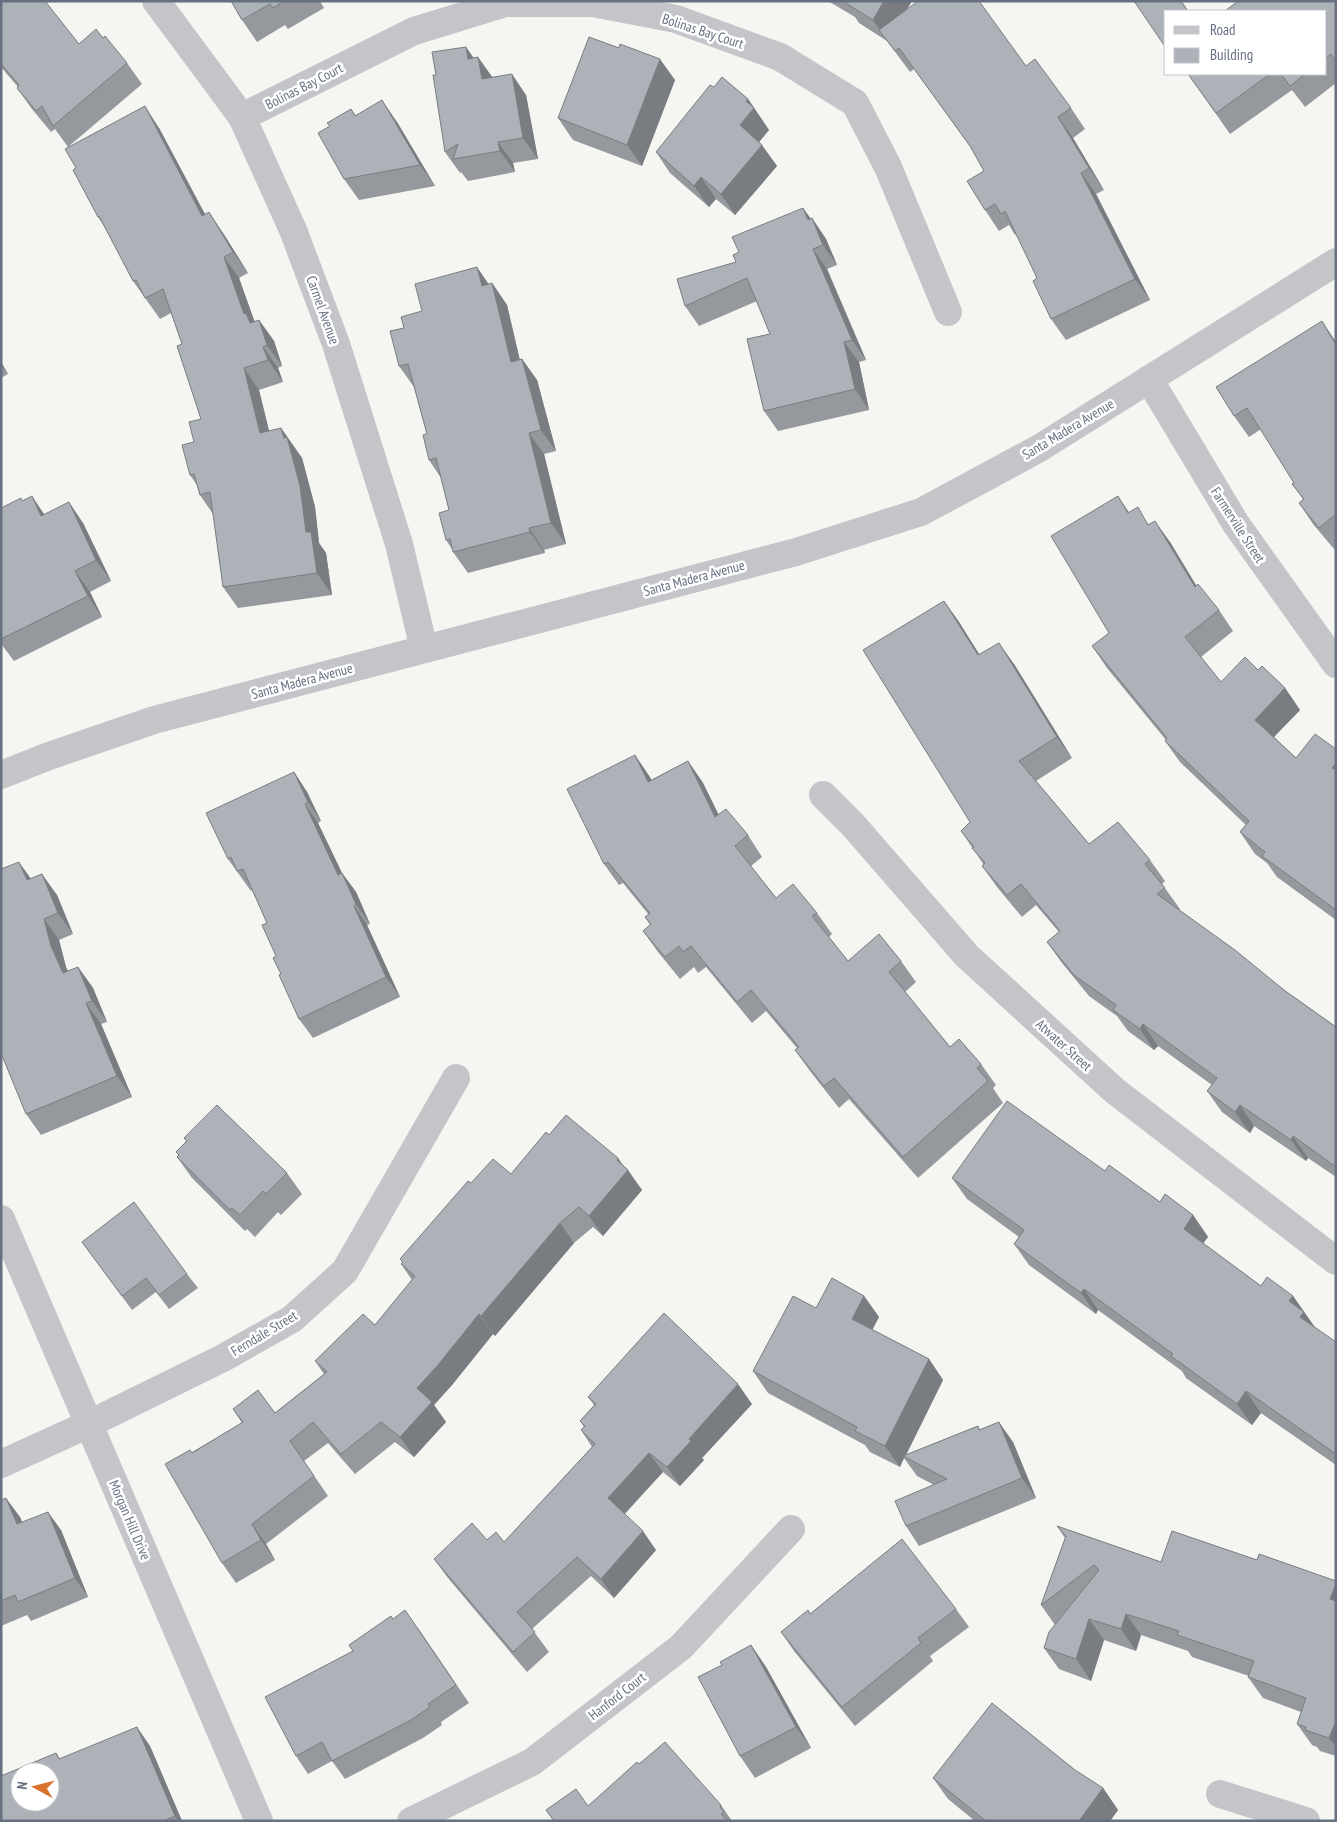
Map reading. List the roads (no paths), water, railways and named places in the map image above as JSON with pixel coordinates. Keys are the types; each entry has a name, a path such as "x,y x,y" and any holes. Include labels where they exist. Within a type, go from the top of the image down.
{"street":[{"name":"Carmel Avenue","path":"156,1 242,117 293,230 336,344 399,544 424,649"},
{"name":"Bolinas Bay Court","path":"242,117 414,31 505,3 593,3 676,19 780,57 855,103 888,167 948,312"},
{"name":"Santa Madera Avenue","path":"1,775 49,756 154,720 796,552 921,512 1038,449 1336,262"},
{"name":"Farmerville Street","path":"1149,379 1236,524 1336,664"},
{"name":"Atwater Street","path":"823,795 853,825 967,956 1114,1091 1336,1261"},
{"name":"Ferndale Street","path":"1,1464 89,1424 223,1358 292,1319 345,1271 456,1078"},
{"name":"Morgan Hill Drive","path":"1,1219 259,1821"},
{"name":"Hanford Court","path":"411,1821 532,1762 681,1647 791,1528"},
{"path":"1220,1794 1306,1821"}]}
